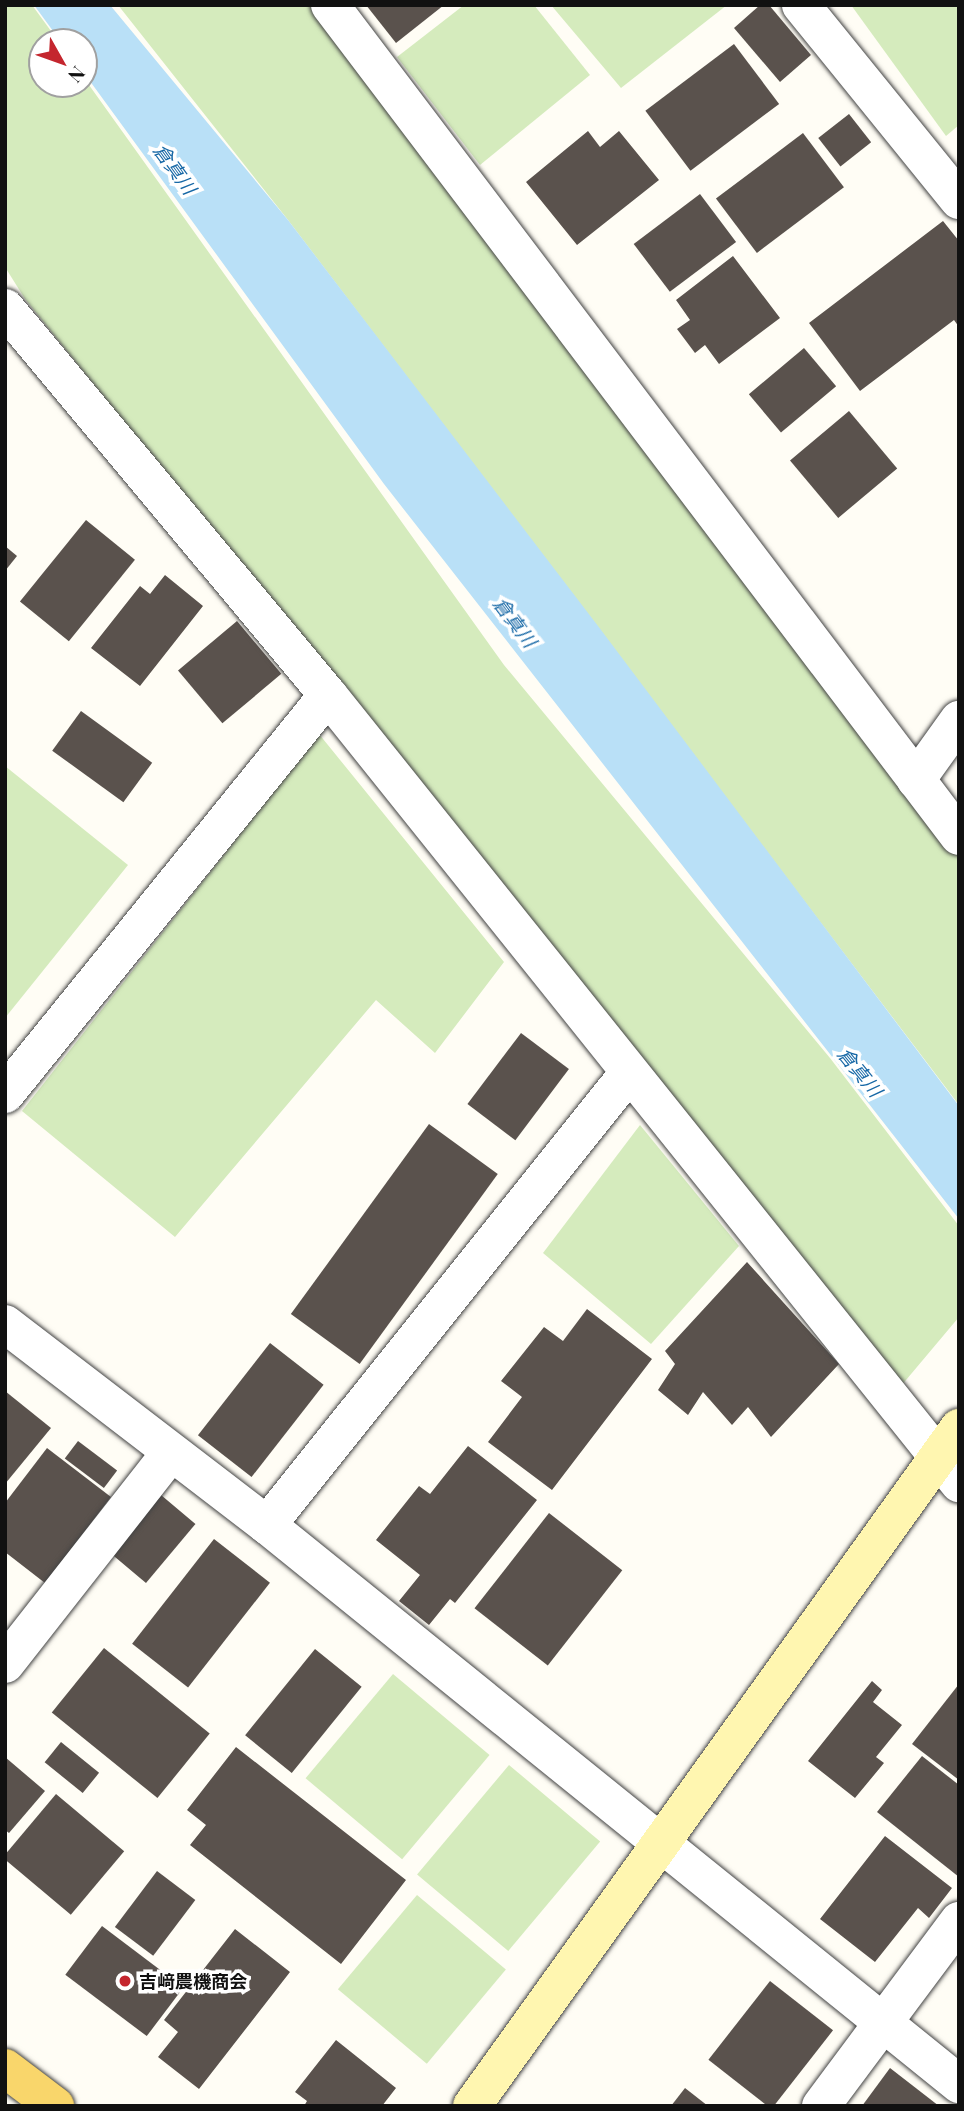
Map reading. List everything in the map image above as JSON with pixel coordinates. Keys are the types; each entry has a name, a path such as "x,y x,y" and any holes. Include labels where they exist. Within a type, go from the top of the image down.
{"main road":[{"path":"5,2068 55,2106"}],"street":[{"path":"330,5 959,836"},
{"path":"801,5 956,192"},
{"path":"5,308 328,695 628,1074 951,1456 472,2106"},
{"path":"5,1094 328,695"},
{"path":"916,780 959,720"},
{"path":"267,1525 628,1074"},
{"path":"5,1324 267,1525 660,1849 959,2084"},
{"path":"5,1664 171,1452"},
{"path":"821,2106 959,1921"}],"green space":[{"path":"5,5 32,5 49,28 28,28 28,98 98,98 504,665 830,1058 959,1226 959,1317 901,1386 25,299 5,267"},
{"path":"118,5 330,5 959,844 959,1105 288,220"},
{"path":"464,5 534,5 590,75 480,165 397,57"},
{"path":"551,5 727,5 621,88"},
{"path":"851,5 959,5 959,125 946,136"},
{"path":"319,734 504,962 435,1053 376,1000 175,1237 22,1111"},
{"path":"5,766 128,865 5,1018"},
{"path":"640,1125 739,1246 651,1344 543,1253"},
{"path":"393,1674 490,1755 402,1859 306,1778"},
{"path":"509,1765 600,1841 508,1951 417,1875"},
{"path":"417,1895 506,1970 427,2064 338,1989"}],"water":[{"name":"倉真川","path":"34,5 110,5 288,220 598,626 959,1106 959,1219 384,484 98,92 98,28 51,28"}],"building":[{"path":"366,5 444,5 396,43"},
{"path":"760,5 769,5 811,55 780,82 734,28"},
{"path":"734,44 779,104 690,171 645,111"},
{"path":"849,114 871,142 840,166 818,138"},
{"path":"588,131 600,147 619,131 659,180 577,245 526,182"},
{"path":"803,133 844,187 757,253 716,199"},
{"path":"700,194 736,242 670,292 634,244"},
{"path":"943,221 959,241 959,327 954,320 860,391 809,323"},
{"path":"733,256 780,318 719,364 705,345 695,353 677,329 690,320 676,300"},
{"path":"804,348 836,386 781,433 749,394"},
{"path":"849,411 897,468 838,518 790,460"},
{"path":"86,520 135,560 69,641 20,602"},
{"path":"5,546 17,556 5,571"},
{"path":"165,575 203,606 140,686 91,648 140,586 150,594"},
{"path":"237,621 281,674 222,723 178,670"},
{"path":"81,711 152,763 123,802 52,751"},
{"path":"521,1033 569,1069 515,1140 467,1104"},
{"path":"429,1124 498,1174 360,1364 291,1314"},
{"path":"747,1262 839,1364 771,1437 748,1407 732,1425 703,1392 688,1415 658,1390 675,1364 665,1351"},
{"path":"587,1309 652,1359 552,1490 488,1442 522,1397 501,1381 544,1327 563,1341"},
{"path":"270,1343 324,1385 252,1477 198,1435"},
{"path":"5,1391 51,1428 5,1484"},
{"path":"78,1441 117,1470 104,1488 65,1459"},
{"path":"468,1446 537,1500 455,1603 450,1599 429,1625 399,1601 420,1575 376,1540 419,1486 430,1494"},
{"path":"47,1448 111,1497 45,1583 5,1552 5,1503"},
{"path":"161,1495 195,1524 146,1583 112,1554"},
{"path":"549,1513 622,1570 548,1666 475,1608"},
{"path":"214,1539 270,1583 188,1688 132,1644"},
{"path":"104,1648 210,1734 157,1798 52,1713"},
{"path":"315,1649 362,1687 292,1773 245,1735"},
{"path":"872,1681 882,1690 873,1702 902,1725 876,1757 884,1763 855,1798 808,1761"},
{"path":"959,1684 959,1780 912,1744"},
{"path":"61,1742 99,1773 83,1793 45,1762"},
{"path":"236,1747 406,1880 341,1964 190,1845 206,1825 187,1810"},
{"path":"922,1756 959,1785 959,1877 877,1812"},
{"path":"5,1757 45,1791 9,1833 5,1830"},
{"path":"56,1794 124,1851 71,1915 5,1860 5,1855"},
{"path":"885,1836 952,1888 929,1918 918,1908 875,1962 820,1919"},
{"path":"157,1871 195,1900 153,1956 115,1927"},
{"name":"吉﨑農機商会","path":"102,1926 183,1987 147,2036 65,1975"},
{"path":"235,1929 290,1972 199,2089 158,2057 178,2032 164,2020"},
{"path":"770,1981 833,2030 774,2106 768,2106 708,2060"},
{"path":"336,2040 396,2088 382,2106 304,2106 307,2101 295,2092"},
{"path":"890,2068 939,2106 862,2106"},
{"path":"685,2088 708,2106 671,2106"}],"place":[{"name":"吉﨑農機商会","path":"125,1981"}]}
